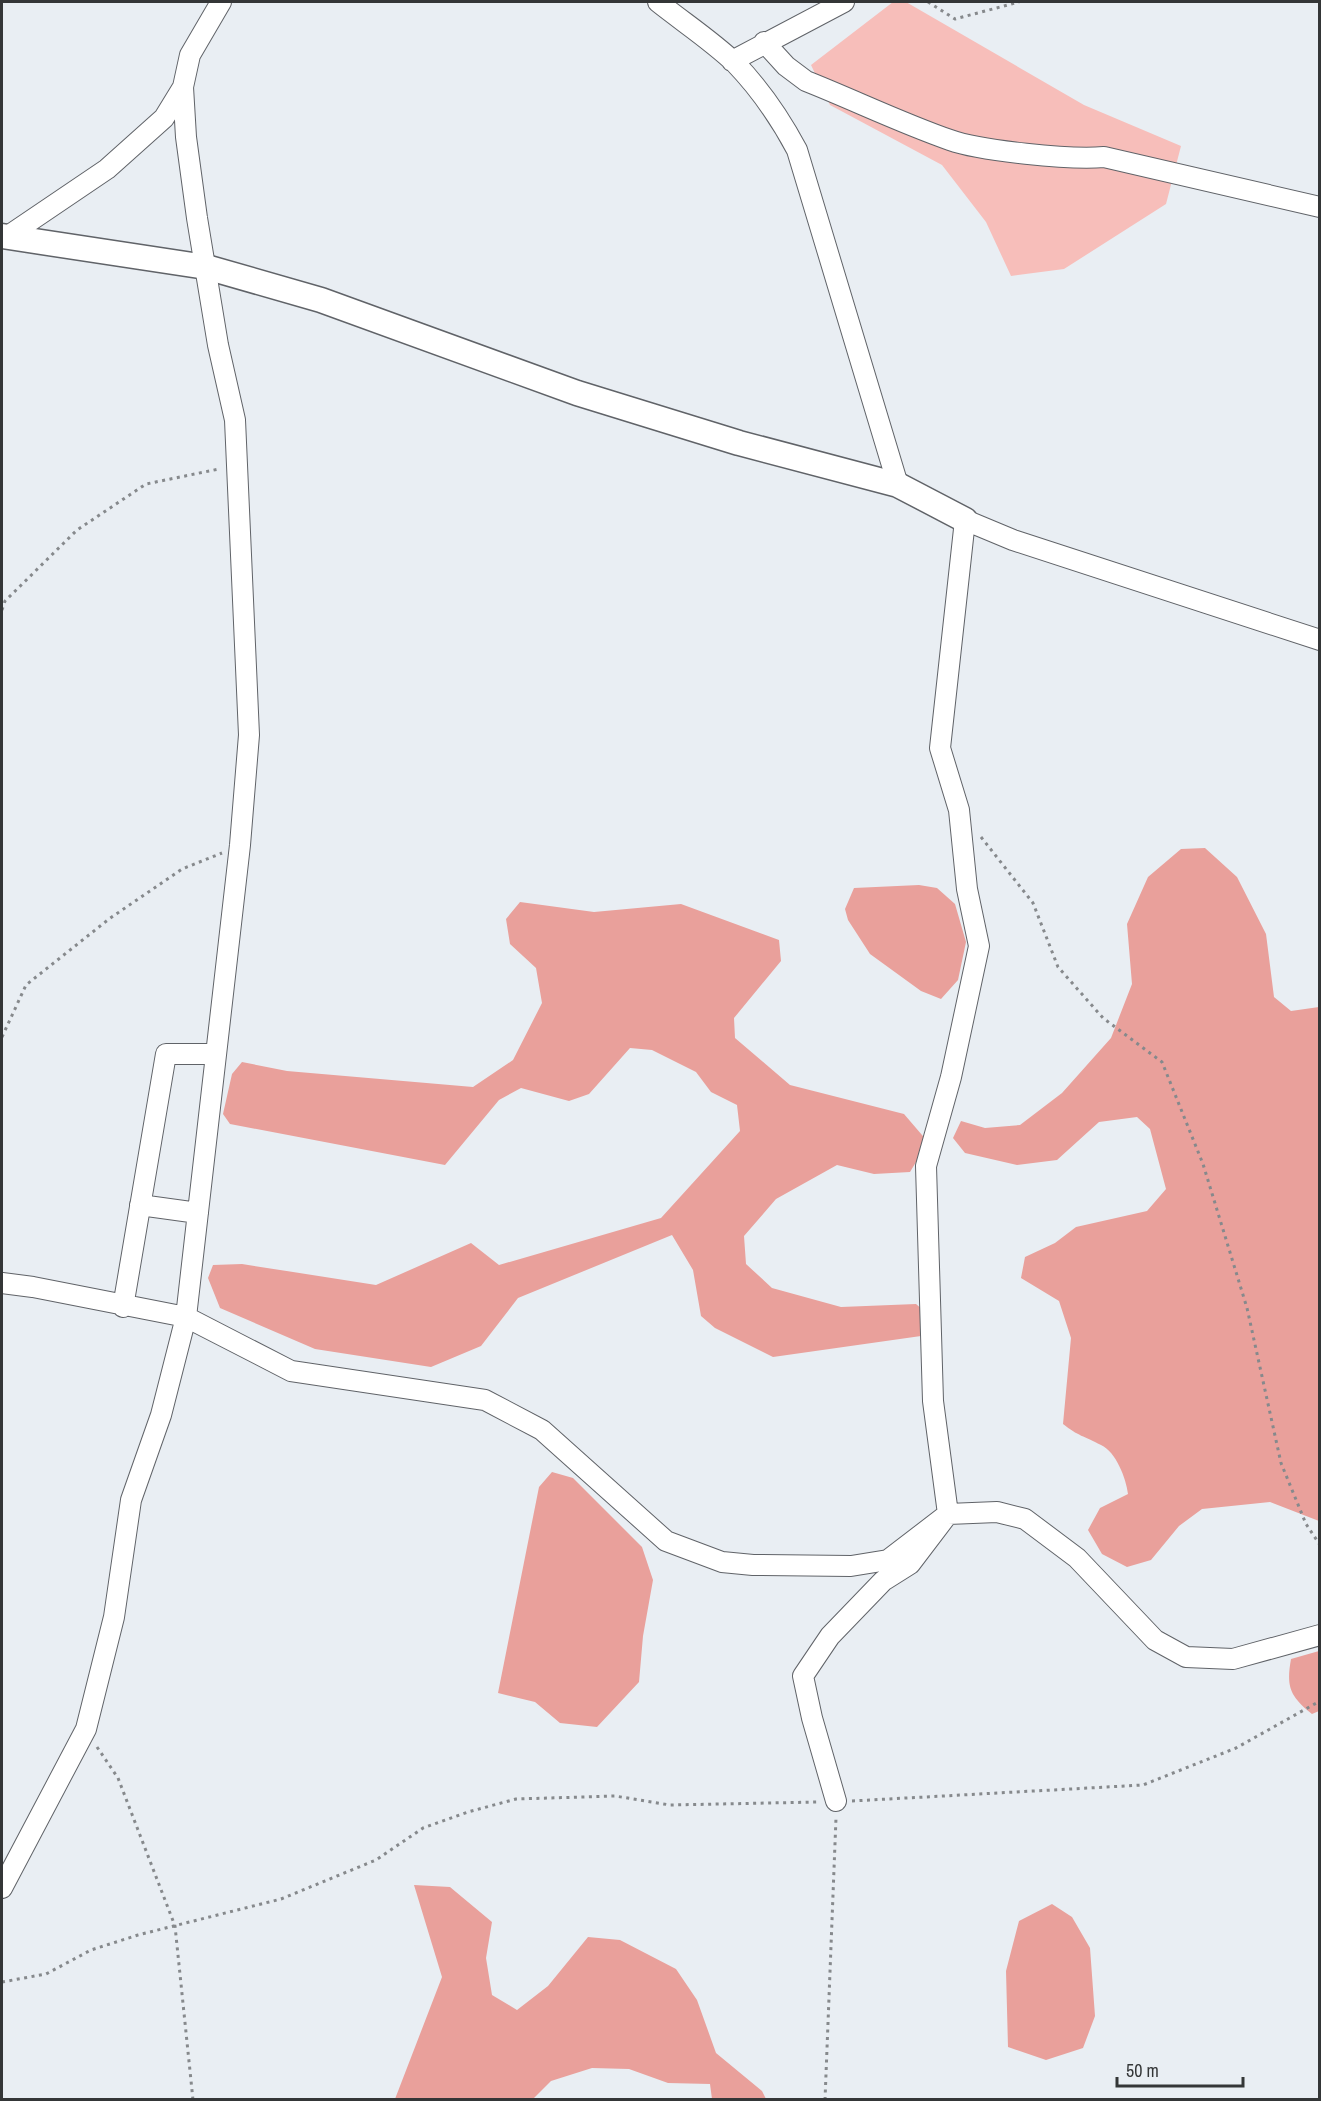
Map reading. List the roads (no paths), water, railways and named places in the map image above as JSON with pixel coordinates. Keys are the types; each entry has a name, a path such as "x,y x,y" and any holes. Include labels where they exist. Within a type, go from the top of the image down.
{"street":[{"path":"2,1888 86,1730 114,1617 131,1500 161,1416 186,1317 240,845 249,735 237,518 235,420 218,345 186,137 183,87 190,55 221,2"},
{"path":"658,2 732,61 770,104 797,150 898,485"},
{"path":"732,61 764,42 844,2"},
{"path":"764,42 786,66 806,81 952,141 1004,150 1088,158 1104,157 1320,207"},
{"path":"5,236 107,169 164,118 183,87"},
{"path":"5,236 206,267 321,300 577,393 740,442 898,485 965,520 1012,540 1320,640"},
{"path":"836,1801 812,1718 803,1677 830,1636 883,1581 909,1564 948,1514 933,1401 926,1166 951,1077 979,946 967,889 959,810 940,748 965,520"},
{"path":"123,1306 166,1054 216,1054"},
{"path":"140,1205 198,1213"},
{"path":"2,1283 186,1317 291,1371 484,1400 542,1430 666,1541 722,1562 753,1565 851,1566 888,1560 948,1514 996,1512 1025,1519 1077,1558 1155,1640 1186,1657 1233,1659 1320,1635"}]}
